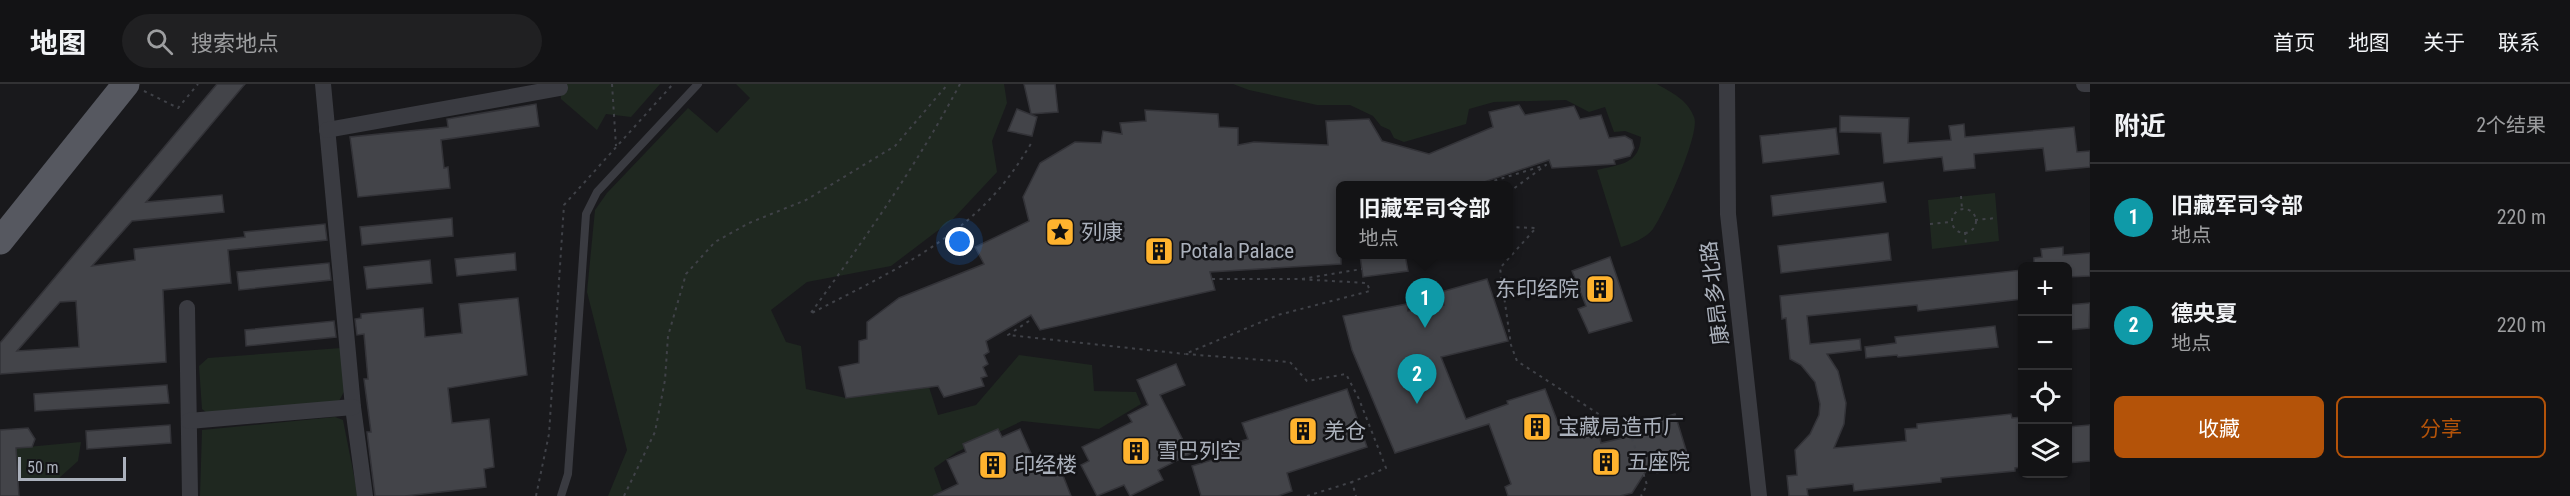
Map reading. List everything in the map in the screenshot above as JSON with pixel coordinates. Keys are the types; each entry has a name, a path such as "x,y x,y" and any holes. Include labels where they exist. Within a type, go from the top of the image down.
{"main road":[{"path":"0,242 132,86"}],"street":[{"path":"323,84 353,407 365,496"},
{"name":"康昂多北路","path":"1727,84 1728,214 1759,496"},
{"path":"2084,84 2090,84"},
{"path":"327,130 560,87"},
{"path":"187,308 190,496"},
{"path":"189,421 353,407"}],"lane":[{"path":"561,496 568,474 586,214 597,192 698,84"}],"path":[{"path":"132,86 178,108 198,84"},
{"path":"612,84 616,146"},
{"path":"624,496 655,432 666,380 668,336 686,274 715,242 749,223 806,200 895,146 948,84"},
{"path":"960,84 931,138 905,179 810,314 938,244 992,198 1013,172 1032,142"},
{"path":"1493,181 1546,165 1513,189"},
{"path":"1961,196 1962,209"},
{"path":"1962,209 1971,212 1975,220 1972,229 1965,232 1957,230 1952,222 1954,213 1962,209"},
{"path":"1975,220 1997,218"},
{"path":"1930,224 1952,222"},
{"path":"1513,227 1536,228 1513,254"},
{"path":"1965,232 1966,245"},
{"path":"1508,259 1500,268 1511,345 1517,361 1631,435 1647,485 1641,496"},
{"path":"1297,279 1362,269"},
{"path":"1185,354 1278,315 1370,291 1367,284 1297,279 1212,279"},
{"path":"1029,321 1008,335 1185,354 1290,362 1307,381 1346,374 1359,399 1386,468 1352,482 1307,496"},
{"path":"1352,482 1356,496"}],"shaded area":[{"path":"560,84 660,84 631,117 606,114 597,130 561,99"},
{"path":"736,84 1004,84 1007,103 992,141 997,172 953,219 891,266 807,282 771,310 786,342 801,346 806,389 846,398 929,387 938,415 976,405 1019,355 1092,365 1094,391 1136,392 1141,404 1099,429 1022,421 957,452 934,468 944,496 608,496 627,450 587,292 595,210 607,193 688,108 717,133 750,98"},
{"path":"1233,84 1657,84 1678,97 1687,106 1694,117 1695,126 1673,191 1653,229 1647,235 1621,247 1597,170 1627,162 1637,153 1641,137 1625,131 1614,132 1605,107 1589,112 1566,100 1494,102 1469,109 1466,124 1404,142 1394,138 1390,130 1381,126 1373,116 1350,105 1317,105 1249,90"},
{"path":"1995,193 1999,241 1932,249 1928,200"},
{"path":"341,348 345,390 339,401 207,413 202,409 199,366 208,358"},
{"path":"335,417 343,420 358,496 200,496 202,430"},
{"path":"81,442 78,461 59,478 18,480 16,448"}],"building":[{"path":"217,84 245,84 146,202 222,195 224,212 132,221 92,266 135,260 134,249 245,237 244,232 325,224 327,240 228,250 231,283 163,290 166,362 0,374 0,343","holes":["76,301 79,347 17,351 60,302"]},
{"path":"1024,84 1055,84 1058,112 1031,114"},
{"path":"536,104 539,126 441,140 444,168 448,167 450,188 358,197 350,137 448,127 447,119"},
{"name":"Potala Palace","path":"1519,105 1525,115 1574,106 1580,119 1601,115 1609,138 1625,136 1632,140 1634,148 1630,156 1614,160 1615,164 1552,168 1549,160 1487,181 1336,181 1336,259 1341,259 1341,264 1210,272 1215,290 1040,330 1031,315 986,341 989,352 984,355 988,364 983,367 987,376 981,378 984,386 944,397 938,386 846,398 839,367 859,363 859,341 867,339 867,322 899,298 984,264 975,247 1029,221 1023,197 1040,163 1075,142 1101,143 1103,131 1122,134 1120,123 1146,121 1145,110 1218,114 1219,127 1238,128 1238,145 1254,142 1328,145 1326,121 1369,119 1382,141 1429,154 1493,127 1489,112"},
{"path":"1017,109 1037,117 1032,136 1008,131"},
{"path":"1840,116 1909,118 1908,143 1951,140 1949,126 1964,124 1965,137 2074,127 2077,152 2090,151 2090,167 2046,171 2043,148 1974,154 1975,168 1944,171 1942,157 1884,163 1881,133 1840,132"},
{"path":"1836,128 1839,154 1763,163 1760,136"},
{"path":"1883,182 1886,202 1773,216 1771,196"},
{"path":"452,218 453,236 362,245 360,227"},
{"path":"1888,233 1891,260 1781,273 1778,246"},
{"path":"2063,247 2063,255 2090,253 2090,276 2072,277 2072,262 2034,262 2034,258 2042,257 2041,249"},
{"path":"515,253 516,270 457,276 455,259"},
{"name":"东印经院","path":"1610,257 1632,321 1589,333 1578,309 1586,306 1572,271"},
{"path":"1361,259 1406,259 1408,271 1363,277"},
{"path":"430,260 432,283 367,289 364,267"},
{"path":"329,263 331,280 239,290 237,272"},
{"path":"2018,270 2018,299 1918,311 1917,305 1807,316 1810,344 1860,339 1861,350 1827,354 1838,371 1846,403 1844,424 1834,448 1906,441 1905,429 1917,428 1917,424 2011,414 2012,418 2018,417 2018,468 2015,468 2015,471 1941,478 1941,482 1854,491 1853,484 1807,489 1808,496 1789,496 1787,476 1797,475 1795,450 1810,434 1819,415 1820,404 1815,382 1801,365 1790,359 1786,318 1782,319 1780,296"},
{"path":"1487,279 1508,341 1441,357 1466,419 1508,404 1507,401 1545,389 1563,436 1599,433 1601,443 1645,433 1643,424 1675,414 1690,463 1657,473 1653,460 1632,493 1620,496 1508,496 1505,487 1511,484 1489,424 1395,453 1352,350 1343,316 1407,304 1408,311 1444,305 1441,292"},
{"path":"518,298 527,375 448,388 452,423 489,419 494,467 484,469 486,487 405,496 375,496 367,432 371,432 364,379 368,379 364,334 357,335 355,319 361,318 361,314 423,308 425,337 462,333 459,304"},
{"path":"2090,303 2089,328 2072,330 2072,305"},
{"path":"334,321 336,337 246,346 245,330"},
{"path":"1995,326 1998,347 1866,358 1865,347 1896,343 1895,337"},
{"name":"雪巴列空","path":"1176,364 1185,385 1160,395 1190,454 1158,470 1163,480 1130,496 1124,485 1097,496 1081,465 1089,461 1082,447 1132,422 1128,415 1148,405 1137,380"},
{"path":"167,385 169,403 35,411 34,394"},
{"path":"1347,389 1367,447 1287,473 1292,491 1278,496 1201,496 1192,466 1222,457 1219,448 1248,439 1242,423"},
{"path":"170,425 171,443 87,449 86,431"},
{"path":"2090,425 2090,461 2072,463 2072,427"},
{"path":"28,428 35,439 32,447 16,448 19,496 0,496 0,430"},
{"name":"印经楼","path":"998,429 1002,437 1020,429 1038,469 1057,460 1071,496 933,496 958,484 947,460 966,452 963,444"}],"place":[{"name":"列康","path":"1060,232"},
{"name":"Potala Palace","path":"1159,251"},
{"name":"东印经院","path":"1600,289"},
{"name":"旧藏军司令部","path":"1425,328"},
{"name":"德央夏","path":"1417,404"},
{"name":"宝藏局造币厂","path":"1537,427"},
{"name":"羌仓","path":"1303,431"},
{"name":"雪巴列空","path":"1136,451"},
{"name":"五座院","path":"1606,462"},
{"name":"印经楼","path":"993,465"}]}
